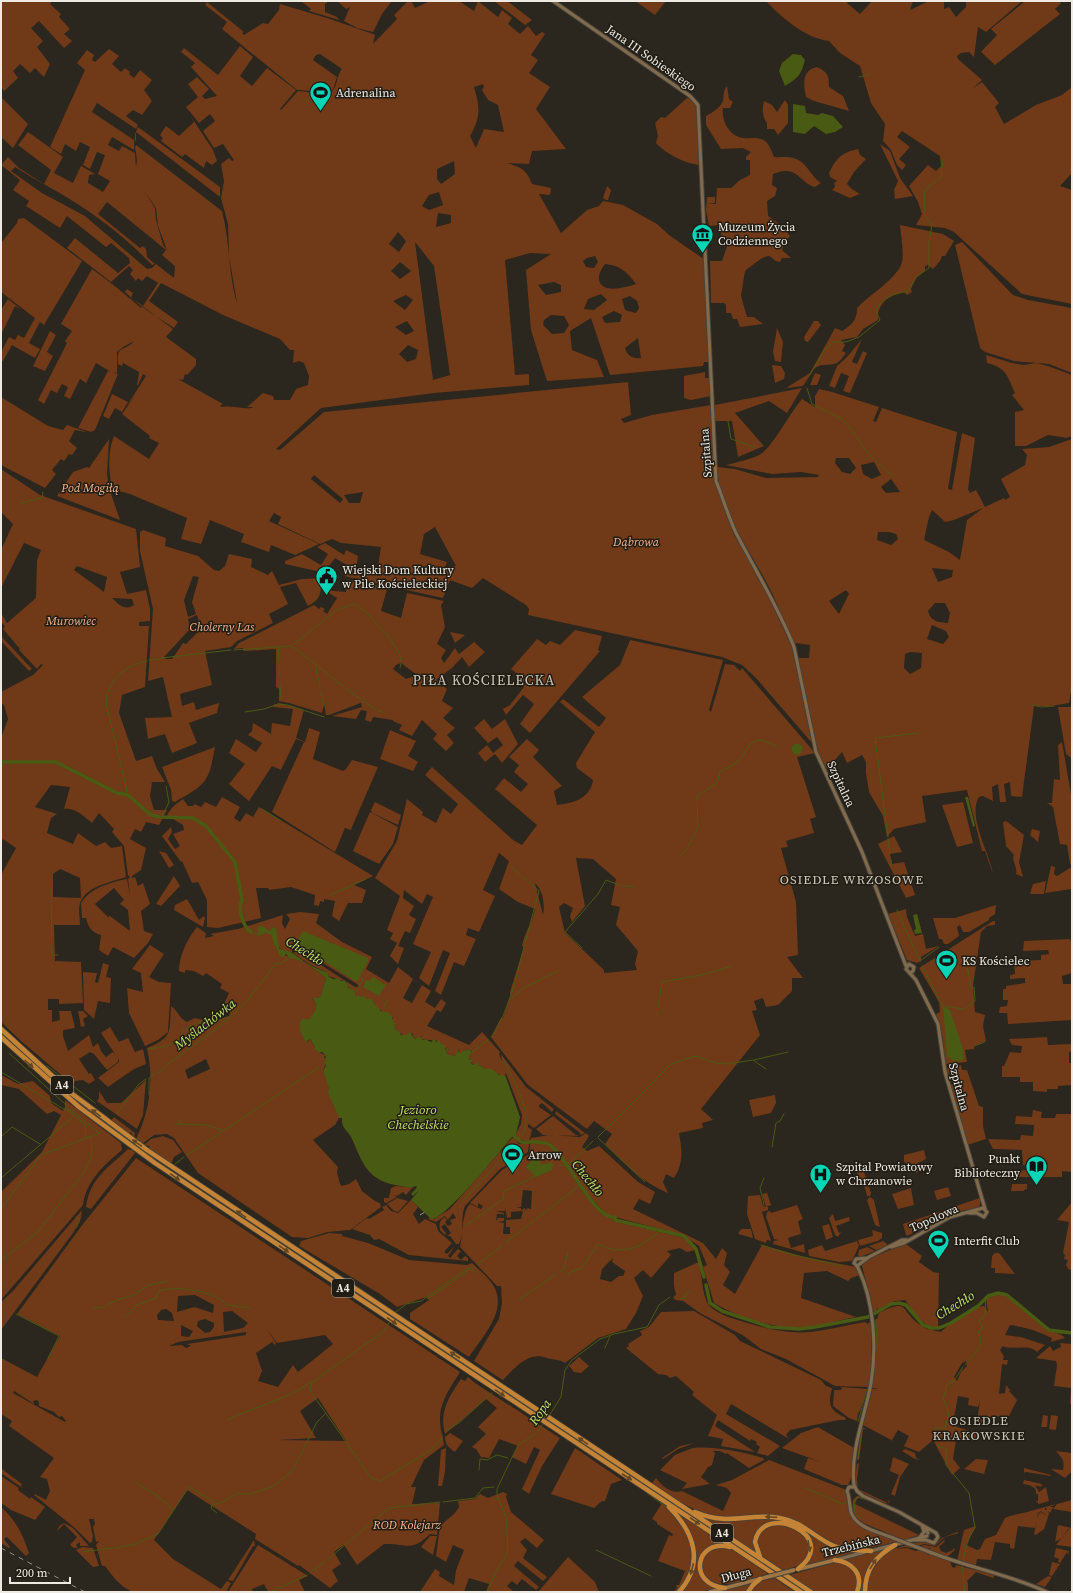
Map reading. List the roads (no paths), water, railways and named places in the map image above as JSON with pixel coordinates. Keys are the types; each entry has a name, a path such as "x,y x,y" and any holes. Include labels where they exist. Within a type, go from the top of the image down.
{"highway":[{"name":"A4","path":"1,1029 71,1093 147,1150 811,1592"},
{"name":"A4","path":"1,1037 56,1088 143,1155 801,1592"},
{"name":"A4","path":"595,1456 616,1462"},
{"path":"662,1500 686,1525 693,1548 693,1564 690,1575 679,1592"},
{"path":"684,1508 718,1519 732,1520 765,1516 782,1518 802,1525 836,1547 871,1551"},
{"path":"761,1558 755,1542 760,1531 772,1524 789,1524 803,1532 810,1546 809,1558 796,1570"},
{"path":"865,1592 867,1575 872,1564 880,1554 895,1545"},
{"path":"725,1588 714,1587 705,1581 700,1572 701,1559 705,1552 715,1546 726,1546 738,1550"},
{"path":"836,1560 846,1562 856,1570 859,1580 857,1592"},
{"path":"748,1592 760,1579"},
{"path":"791,1586 797,1592"}],"main road":[{"name":"Jana III Sobieskiego","path":"553,1 690,96 698,105 712,392"},
{"name":"Szpitalna","path":"712,392 716,481 736,533 770,593 794,647 816,752 856,838 908,965"},
{"path":"908,965 914,967 912,972 906,971 908,965"},
{"name":"Szpitalna","path":"912,972 938,1024 945,1072 983,1200 980,1215"},
{"path":"980,1215 983,1217 986,1215 987,1212 982,1209"},
{"name":"Topolowa","path":"852,1487 860,1425 871,1383 872,1319 861,1274 860,1263 869,1257 907,1240 950,1217 982,1209"},
{"name":"Topolowa","path":"969,1213 980,1215"},
{"path":"922,1525 928,1535 928,1541 932,1543 937,1541 937,1535 922,1525 896,1510 863,1496 854,1494 847,1491 852,1487 854,1494 851,1502 852,1514 859,1523 960,1564 993,1572 1047,1592"},
{"path":"917,1539 924,1533 922,1525"},
{"path":"928,1535 934,1533"},
{"name":"Trzebińska","path":"767,1577 895,1545 928,1535"},
{"name":"Trzebińska","path":"912,1540 928,1541"},
{"name":"Długa","path":"710,1592 767,1577"}],"water":[{"path":"793,54 801,55 805,60 798,76 785,86 779,71 782,63"},
{"path":"793,104 805,106 806,113 818,115 822,113 833,116 843,127 835,132 826,134 814,126 805,134 793,132"},
{"path":"795,744 799,744 801,745 801,753 795,754 792,751 792,747"},
{"path":"965,797 968,797 975,826 973,827"},
{"path":"917,914 922,933 915,934 914,930 916,929 913,915"},
{"name":"Jezioro Chechelskie","path":"260,925 270,931 273,927 276,928 279,948 289,951 319,969 327,972 329,974 328,976 333,979 339,978 341,981 345,981 348,984 347,987 354,990 356,997 358,995 360,997 364,996 367,999 372,999 380,1011 388,1012 393,1017 392,1018 394,1021 392,1022 396,1023 394,1025 396,1030 400,1032 401,1035 406,1035 410,1032 415,1039 420,1036 421,1039 431,1042 434,1039 436,1042 439,1040 442,1045 445,1045 445,1050 448,1047 449,1049 446,1052 447,1054 455,1056 458,1049 459,1053 469,1049 472,1052 469,1057 470,1060 473,1059 471,1063 473,1065 478,1062 478,1066 480,1065 485,1069 492,1069 499,1075 502,1074 506,1077 520,1117 516,1135 511,1138 459,1198 438,1217 431,1219 411,1200 419,1190 413,1196 411,1194 417,1187 416,1186 405,1187 390,1184 374,1176 364,1164 343,1125 342,1118 339,1118 328,1093 329,1088 323,1071 326,1065 324,1063 327,1060 321,1059 326,1058 325,1055 322,1052 318,1053 317,1050 314,1051 315,1047 310,1039 306,1042 300,1029 300,1022 302,1019 310,1019 316,1006 312,998 320,998 326,978 305,962 290,958 286,954 283,957 280,956 273,942 272,935 266,933 258,936 248,930 258,934 257,928"},
{"path":"303,931 368,958 358,981 355,981 297,944 297,941"},
{"path":"373,977 386,985 379,996 363,987 366,980 370,981"},
{"path":"943,1006 950,1010 963,1049 964,1058 960,1061 954,1060 947,1056"},
{"path":"537,1159 541,1162 541,1165 551,1162 553,1164 552,1170 536,1177 526,1167 532,1160"}],"waterway":[{"path":"859,77 870,74"},
{"path":"810,375 825,349 834,342 846,342 859,337 880,320 876,311 881,302 889,297 908,291 917,276 929,268 929,241 932,225 925,215 924,197 925,190 941,177 943,159"},
{"path":"807,388 812,404 842,419 866,451 893,477"},
{"path":"714,412 715,418"},
{"path":"728,421 731,439 754,447"},
{"path":"21,503 42,498 43,492"},
{"path":"373,585 390,589"},
{"path":"353,604 364,610 389,636"},
{"path":"293,645 337,610 351,605"},
{"path":"389,637 398,652 401,661"},
{"path":"234,650 292,646 343,686"},
{"path":"278,647 279,661"},
{"path":"161,658 231,650"},
{"path":"149,660 159,659"},
{"path":"128,795 106,703 107,695 110,687 119,675 132,666 147,661"},
{"path":"400,668 401,663"},
{"path":"279,664 280,677"},
{"path":"315,664 320,687"},
{"path":"280,685 281,698"},
{"path":"345,688 375,709"},
{"path":"321,692 324,707"},
{"path":"245,712 264,709 279,704 288,705 324,717"},
{"path":"1031,705 1042,707 1054,706"},
{"path":"377,710 384,713"},
{"path":"888,837 875,738 918,733"},
{"path":"680,856 686,850 698,828 697,796 717,783 720,772 739,761 750,744 757,740 763,740 777,747"},
{"name":"Chechło","path":"1,762 56,762 117,793 128,795 151,815 160,817 193,818 206,826 235,862 242,900 240,907 243,922 251,932"},
{"path":"162,817 169,802 166,786"},
{"path":"262,809 281,821"},
{"path":"888,839 890,854"},
{"path":"891,860 892,867"},
{"path":"492,1037 503,1016 512,992 539,891 510,866"},
{"path":"330,895 366,879"},
{"path":"582,948 565,932 598,894 606,880 622,886"},
{"path":"624,886 634,887"},
{"path":"51,888 52,955 58,955"},
{"path":"897,910 920,961"},
{"path":"920,961 939,947"},
{"name":"Myślachówka","path":"158,1072 161,1072 169,1063 219,1027 245,1004 276,963 280,964 290,957"},
{"path":"966,961 971,986 974,989"},
{"path":"658,1007 662,982 701,975 732,966"},
{"path":"922,966 943,1006"},
{"path":"512,998 523,988 558,971"},
{"path":"354,994 363,979 360,977"},
{"path":"965,1009 975,1001 974,987"},
{"path":"384,1007 388,999"},
{"path":"943,1006 964,1009"},
{"path":"657,1016 658,1010"},
{"path":"148,1049 164,1047 174,1043 181,1036 183,1030 199,1022 215,1024 221,1019 228,1017"},
{"path":"472,1052 488,1040"},
{"path":"974,1046 985,1042"},
{"path":"754,1060 788,1052"},
{"path":"9,1053 65,1104 67,1110 72,1111 82,1119"},
{"path":"598,1137 671,1064 695,1056 716,1063 728,1064 753,1060 766,1069"},
{"path":"504,1060 522,1098 525,1109 525,1128 521,1136"},
{"path":"47,1066 95,1103"},
{"path":"187,1155 319,1067"},
{"path":"1,1072 74,1115 86,1126 85,1135 87,1138"},
{"path":"149,1095 149,1078 155,1073"},
{"name":"Myślachówka","path":"117,1113 139,1084 146,1079"},
{"path":"772,1147 776,1123 780,1121 784,1114"},
{"path":"1,1178 72,1118"},
{"path":"83,1120 99,1133"},
{"path":"177,1124 182,1120"},
{"path":"175,1124 207,1125 222,1130"},
{"path":"1,1137 12,1127 40,1144"},
{"name":"Myślachówka","path":"1,1209 41,1155 100,1133"},
{"name":"Chechło","path":"512,1134 521,1142 538,1142 548,1144 563,1160 598,1209 607,1215 615,1217 615,1220 684,1236 696,1249 704,1277"},
{"path":"1,1260 38,1232 84,1172 92,1156 91,1137"},
{"path":"598,1138 645,1182"},
{"path":"568,1168 570,1163 593,1141"},
{"path":"508,1152 516,1145"},
{"path":"462,1202 508,1152"},
{"path":"175,1164 184,1157"},
{"name":"Chechło","path":"559,1165 568,1166"},
{"path":"529,1179 535,1176"},
{"path":"764,1178 760,1188 764,1205"},
{"path":"465,1226 503,1199 504,1191 528,1180"},
{"path":"505,1243 580,1185"},
{"path":"76,1217 80,1220 76,1228"},
{"path":"568,1276 570,1272 582,1268 598,1244 613,1250 630,1249 639,1246 658,1233"},
{"path":"761,1245 790,1254 842,1266"},
{"path":"478,1264 502,1246"},
{"path":"560,1272 564,1269 568,1252"},
{"path":"396,1312 406,1304 421,1301 465,1270 474,1267"},
{"path":"472,1269 474,1273"},
{"path":"429,1298 469,1270"},
{"path":"519,1300 556,1274"},
{"path":"107,1305 136,1294 148,1285 168,1281"},
{"name":"Chechło","path":"706,1285 710,1303 722,1311 770,1327 799,1329 815,1327 868,1317 891,1304 899,1303 906,1305 923,1325 931,1328 939,1328 951,1323 978,1306 988,1296 998,1293 1007,1295 1049,1330 1072,1333"},
{"path":"127,1315 137,1305 156,1298 159,1291 166,1289 195,1290 214,1296 222,1300 227,1305 250,1308"},
{"path":"680,1299 685,1298 685,1294 690,1291"},
{"name":"Ropa","path":"549,1416 561,1397 565,1370 572,1360 600,1339 614,1334 647,1327 659,1305 670,1297"},
{"path":"965,1365 980,1346 978,1331 983,1328 979,1321 986,1314 985,1299"},
{"path":"94,1308 105,1307"},
{"path":"16,1314 59,1336 48,1358"},
{"path":"314,1381 384,1331 389,1323"},
{"path":"875,1373 877,1323"},
{"path":"605,1348 610,1336"},
{"path":"963,1367 954,1381 950,1382 945,1387 946,1390 943,1399 949,1413 945,1428 935,1428 935,1435 939,1447 946,1449 946,1465 969,1493 975,1528 968,1540 963,1562"},
{"path":"868,1387 870,1376"},
{"path":"313,1381 310,1388 311,1392 371,1478 380,1481 431,1450 442,1438 442,1435"},
{"path":"227,1420 281,1399 311,1382"},
{"path":"858,1422 867,1389"},
{"path":"446,1431 460,1422 492,1393"},
{"path":"217,1513 211,1508 212,1505 220,1503 238,1493 251,1494 274,1486 293,1470 317,1422 326,1413"},
{"name":"Ropa","path":"487,1592 498,1568 506,1556 508,1548 506,1518 497,1495 497,1489 518,1445 533,1436 544,1423"},
{"path":"858,1459 862,1429"},
{"path":"479,1470 480,1459 487,1460 497,1455 508,1458"},
{"path":"135,1482 159,1497 173,1510"},
{"path":"116,1548 135,1544 158,1534 189,1487 215,1502"},
{"path":"443,1502 475,1498 483,1488 494,1487"},
{"path":"806,1488 842,1504 848,1502 848,1500"},
{"path":"844,1490 847,1497"},
{"path":"647,1493 666,1507"},
{"path":"861,1519 855,1512 854,1501 858,1497 867,1500"},
{"path":"327,1560 389,1508 440,1502"},
{"path":"82,1552 113,1548"},
{"path":"596,1550 651,1576"},
{"path":"310,1573 325,1561"},
{"path":"962,1565 965,1592"},
{"path":"279,1588 307,1575"},
{"path":"270,1592 277,1589"}],"railway":[{"path":"420,1215 425,1212"},
{"path":"1,1548 85,1592"}],"place":[{"name":"Adrenalina","path":"321,112"},
{"name":"Muzeum Życia Codziennego","path":"703,254"},
{"name":"Wiejski Dom Kultury w Pile Kościeleckiej","path":"327,596"},
{"name":"KS Kościelec","path":"946,980"},
{"name":"Arrow","path":"512,1174"},
{"name":"Punkt Biblioteczny","path":"1036,1186"},
{"name":"Szpital Powiatowy w Chrzanowie","path":"821,1194"},
{"name":"Interfit Club","path":"938,1260"}],"district":[{"name":"PIŁA KOŚCIELECKA","path":"484,680"},
{"name":"OSIEDLE WRZOSOWE","path":"852,879"},
{"name":"OSIEDLE KRAKOWSKIE","path":"979,1428"}],"park label":[{"name":"Pod Mogiłą","path":"90,488"},
{"name":"Dąbrowa","path":"636,542"},
{"name":"Murowiec","path":"71,621"},
{"name":"Cholerny Las","path":"222,627"},
{"name":"ROD Kolejarz","path":"407,1525"}]}
